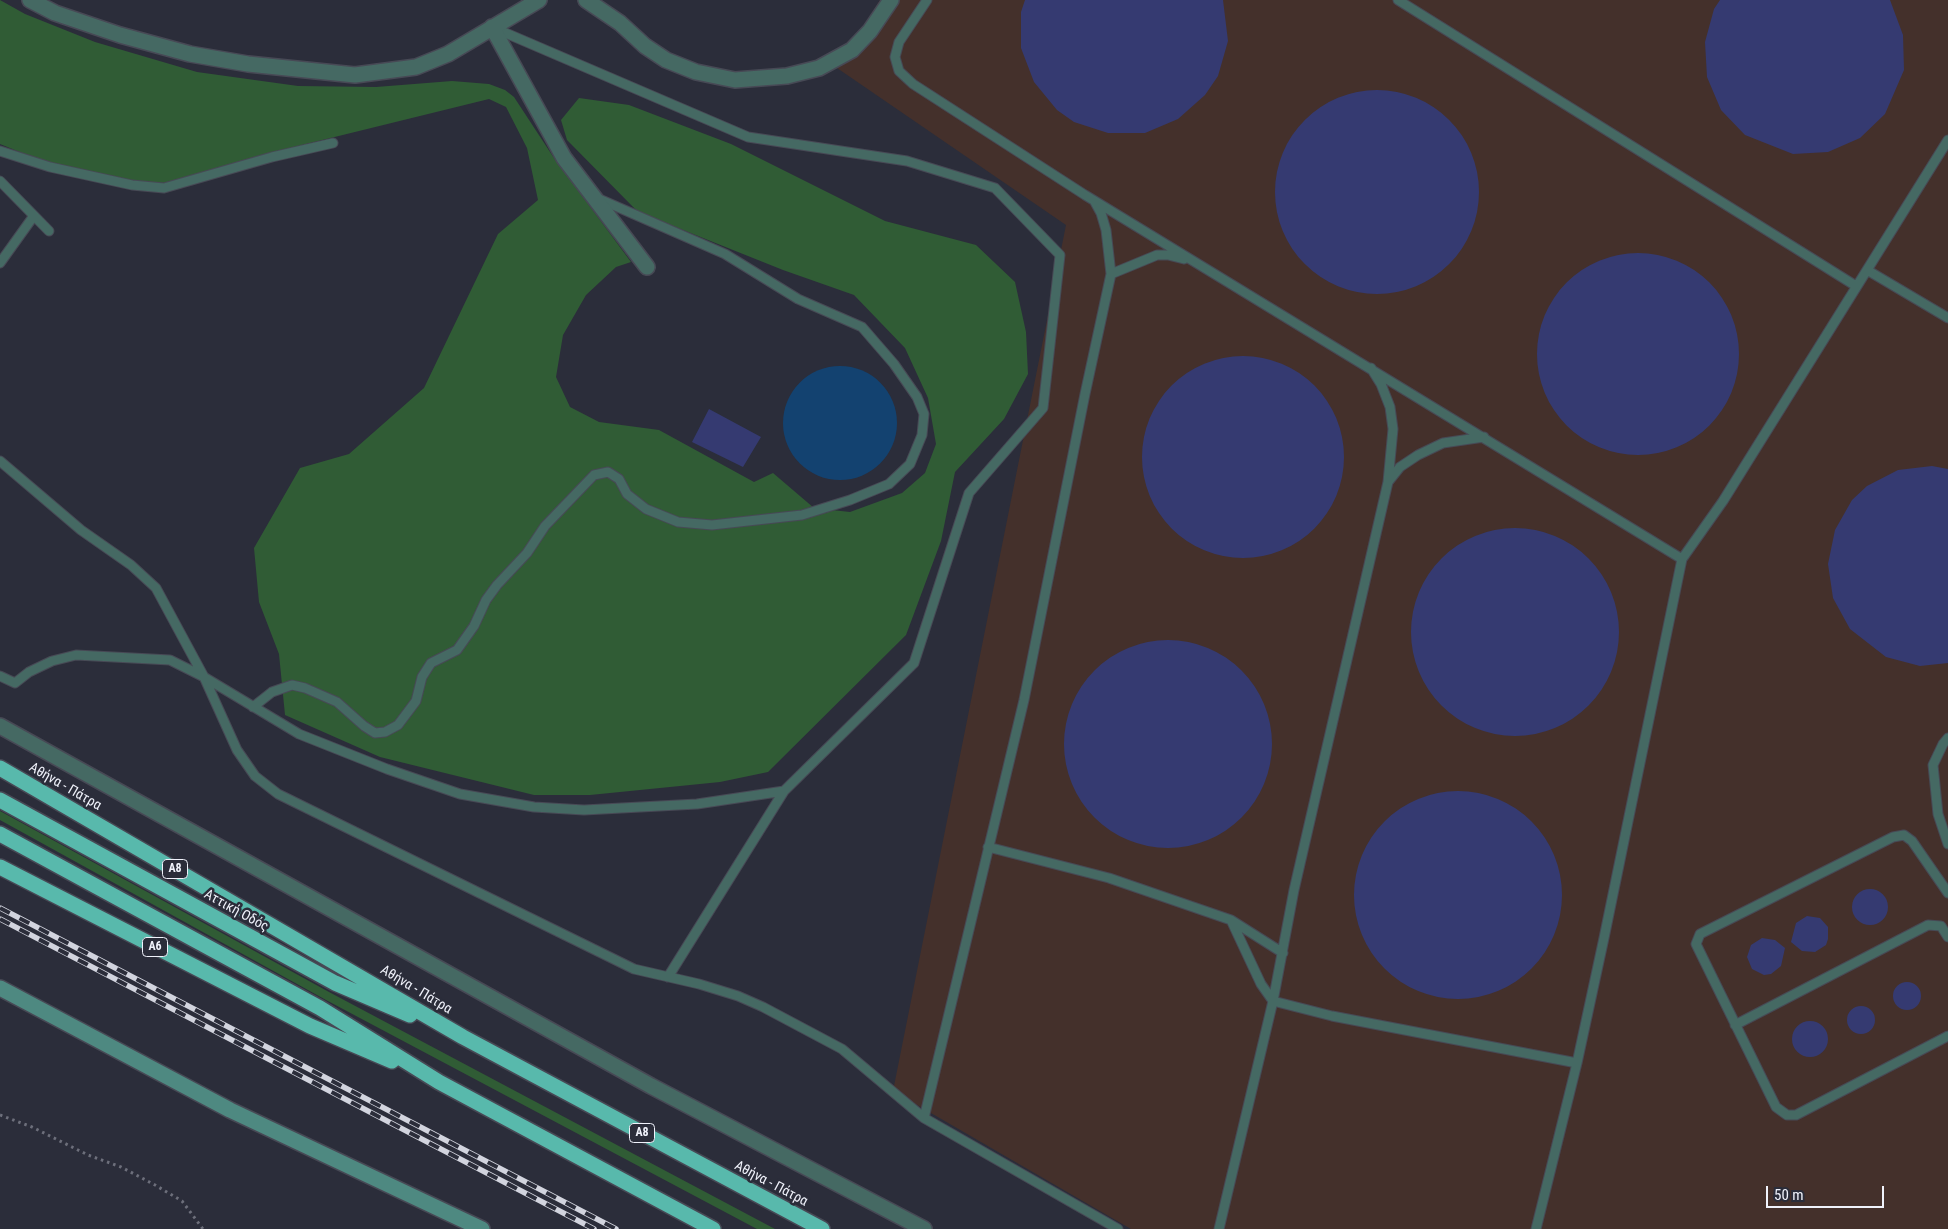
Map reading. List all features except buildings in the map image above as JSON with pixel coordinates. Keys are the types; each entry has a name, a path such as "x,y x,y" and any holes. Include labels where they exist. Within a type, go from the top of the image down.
{"highway":[{"name":"Αθήνα - Πάτρα","path":"0,768 463,1037 822,1229"},
{"name":"Αττική Οδός","path":"0,800 335,983 463,1037"},
{"path":"0,834 320,1008 439,1082 713,1229"},
{"name":"Α6","path":"0,866 310,1026 439,1082"}],"street":[{"path":"30,0 55,13 111,32 190,54 248,64 355,75 416,67 448,54 539,0"},
{"path":"586,0 620,23 645,46 666,60 696,72 736,80 762,80 819,68 852,50 870,31 891,0"},
{"path":"492,27 564,158 647,267"},
{"path":"0,726 651,1086 924,1229"},
{"path":"0,988 230,1110 482,1229"}],"lane":[{"path":"927,0 900,42 895,57 899,71 913,84 1093,200 1370,367 1682,559"},
{"path":"1398,0 1856,286"},
{"path":"492,27 748,137 907,161 995,188 1060,255 1043,408 969,494 914,663 784,791 668,977"},
{"path":"1536,1229 1577,1063 1682,559 1723,501 1948,140"},
{"path":"0,151 50,167 132,186 164,188 272,157 333,143"},
{"path":"0,181 49,232"},
{"path":"253,706 272,692 292,685 305,688 337,702 364,726 375,733 386,732 398,725 416,701 422,677 431,663 457,650 474,626 486,600 497,585 526,553 545,526 594,475 608,472 619,479 627,494 646,509 678,522 712,525 802,515 850,500 889,484 910,464 922,435 924,414 917,397 894,364 862,327 798,299 726,254 594,197"},
{"path":"924,1118 1024,700 1111,274 1106,230 1101,212 1093,200"},
{"path":"0,263 33,217"},
{"path":"1111,274 1156,255 1168,255 1195,262"},
{"path":"1866,270 1948,318"},
{"path":"1219,1229 1273,1001 1297,881 1388,482 1393,429 1390,407 1381,384 1370,367"},
{"path":"1388,482 1400,467 1443,443 1484,437"},
{"path":"0,461 81,530 131,565 156,588 204,677 237,750 255,776 278,794 634,969 738,996 842,1049 924,1118 1118,1229"},
{"path":"0,676 15,683 29,672 52,661 76,654 170,660 204,677 299,734 387,769 460,794 534,807 584,810 697,804 784,791"},
{"path":"1948,738 1933,765 1938,814 1948,844"},
{"path":"1948,892 1912,841 1904,835 1898,836 1700,934 1696,944 1776,1106 1787,1115 1796,1115 1948,1036"},
{"path":"988,847 1109,878 1231,920 1283,953"},
{"path":"1231,920 1262,984 1273,1001 1332,1016 1577,1063"},
{"path":"1735,1025 1928,926 1941,926 1948,937"}],"path":[{"path":"0,1115 32,1127 88,1155 121,1166 155,1185 182,1201 203,1229"}],"shaded area":[{"path":"880,0 1948,0 1948,1229 1131,1229 893,1091 1066,225 837,68"}],"green space":[{"path":"0,0 25,14 95,42 197,72 298,86 376,87 452,81 489,84 505,90 514,97 552,155 631,262 616,267 586,295 563,335 556,377 570,407 599,422 659,430 754,482 773,473 814,508 850,512 902,493 925,473 936,444 928,398 905,348 854,295 783,270 638,212 567,140 561,120 579,98 629,105 731,144 885,221 976,245 1015,282 1026,332 1028,374 1004,419 955,472 941,541 906,635 768,772 720,782 590,795 534,795 380,757 285,715 279,654 259,602 254,548 300,468 349,454 424,388 498,234 538,200 527,148 506,107 489,99 294,147 165,183 133,182 49,164 0,144"},
{"path":"0,811 329,992 775,1229 757,1229 326,1000 0,820"}],"water":[{"path":"840,366 862,370 880,383 893,401 897,423 893,445 880,463 862,476 840,480 818,476 800,463 787,445 783,423 787,401 800,383 818,370"}],"railway":[{"path":"0,908 616,1229"},
{"path":"0,919 594,1229"}]}
